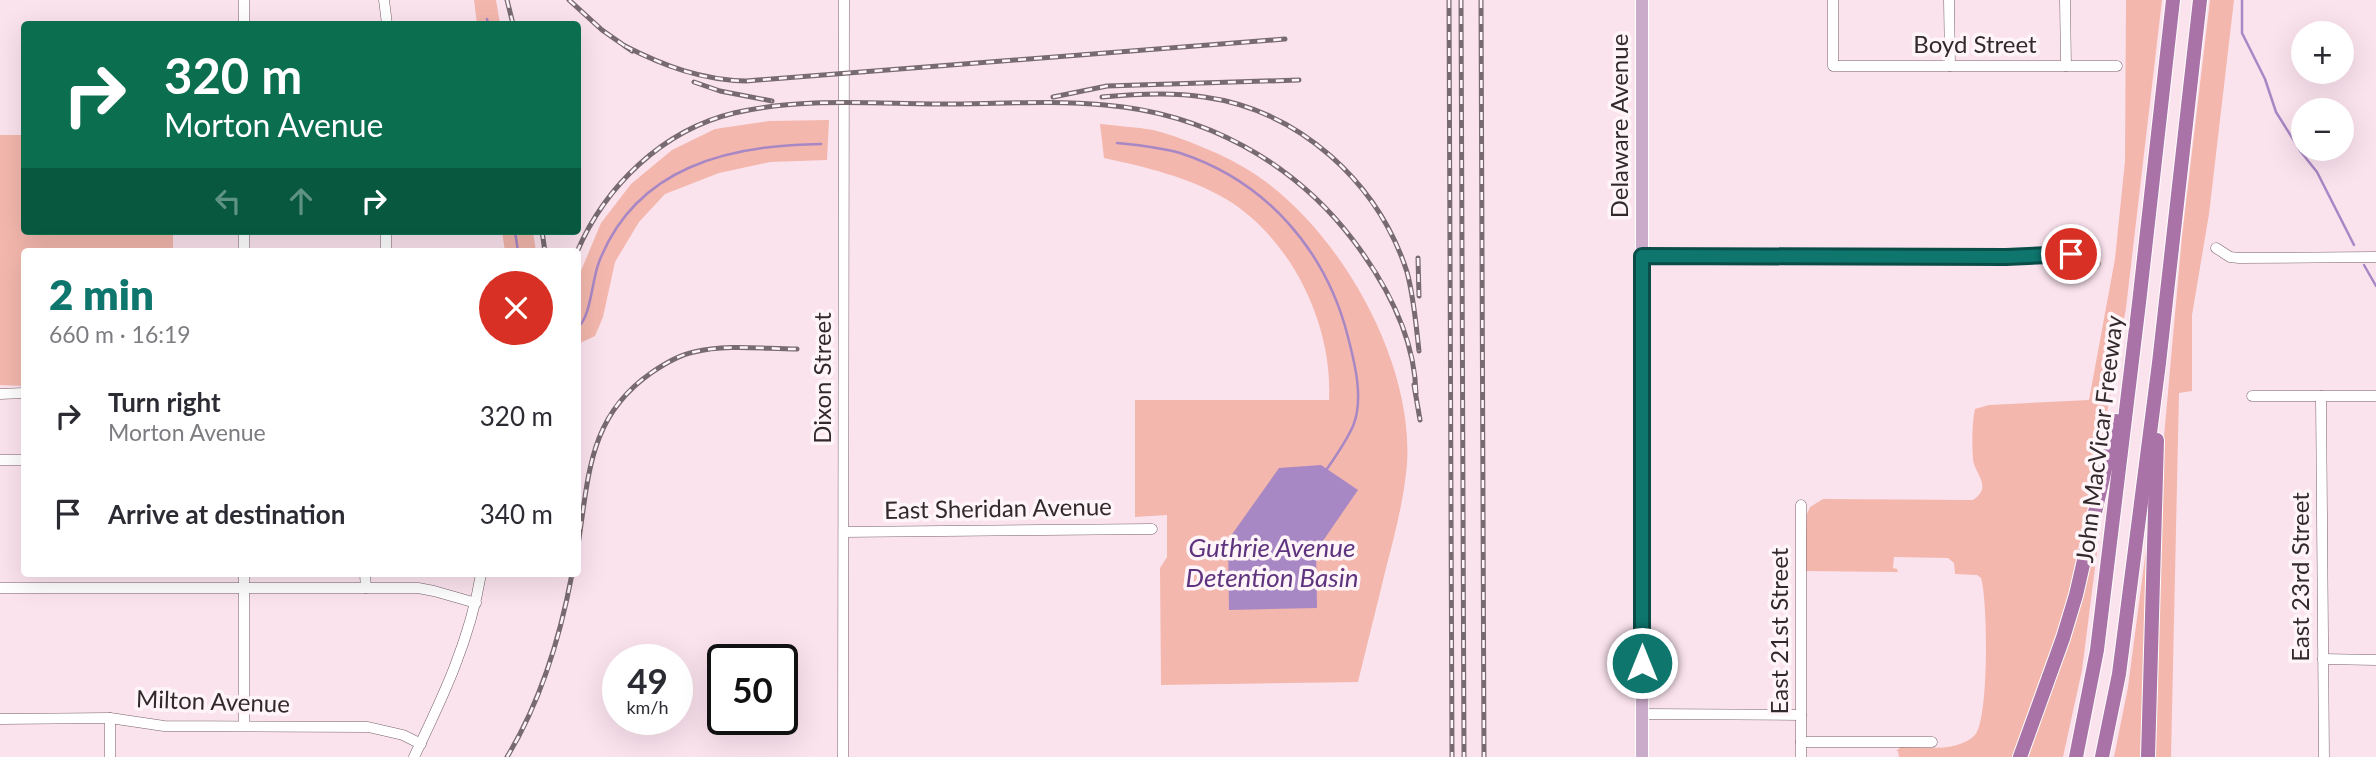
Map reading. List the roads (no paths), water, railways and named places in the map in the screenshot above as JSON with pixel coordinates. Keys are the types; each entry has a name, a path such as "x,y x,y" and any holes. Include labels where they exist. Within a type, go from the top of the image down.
{"highway":[{"name":"John MacVicar Freeway","path":"2076,757 2097,650 2140,303 2173,0"},
{"name":"John MacVicar Freeway","path":"2102,757 2119,674 2159,363 2200,0"},
{"path":"2020,757 2060,649 2076,595 2131,359"},
{"path":"2148,757 2159,363"}],"main road":[{"name":"Delaware Avenue","path":"1642,0 1642,757"}],"street":[{"path":"244,0 244,21"},
{"path":"384,0 387,21"},
{"name":"Dixon Street","path":"843,757 844,0"},
{"name":"Boyd Street","path":"1833,0 1833,66 2117,66"},
{"path":"1949,0 1950,66"},
{"path":"2065,0 2066,66"},
{"path":"2216,248 2230,257 2239,258 2376,257"},
{"path":"1642,256 2006,257 2071,254 2095,264"},
{"path":"0,394 21,393"},
{"path":"2252,396 2376,396"},
{"name":"East 23rd Street","path":"2320,396 2323,757"},
{"path":"0,460 21,460"},
{"name":"East 21st Street","path":"1801,505 1801,757"},
{"name":"East Sheridan Avenue","path":"844,532 1152,529"},
{"path":"244,577 244,725"},
{"path":"365,577 366,588"},
{"path":"414,757 465,644 480,577"},
{"path":"0,588 418,589 476,603"},
{"path":"2323,659 2376,660"},
{"path":"1642,713 1801,715"},
{"path":"110,718 110,757"},
{"name":"Milton Avenue","path":"0,719 110,718 164,726 368,727 403,734 421,744"},
{"path":"1801,742 1932,742"}],"water":[{"name":"Guthrie Avenue Detention Basin","path":"1321,465 1358,490 1316,551 1317,608 1229,610 1228,540 1279,468"}],"waterway":[{"path":"2242,0 2242,33 2265,79 2276,112 2317,172 2354,245"},
{"path":"1117,143 1172,151 1211,165 1239,181 1265,201 1288,223 1308,248 1325,275 1338,305 1351,347 1358,393 1353,426 1325,472"},
{"path":"581,323 589,307 599,262 615,230 636,204 661,183 689,168 720,157 786,145 821,144"},
{"path":"516,235 517,248"},
{"path":"2364,265 2376,286"}],"railway":[{"path":"507,0 512,21"},
{"path":"569,0 602,30 632,51"},
{"path":"1449,0 1452,757"},
{"path":"1461,0 1464,757"},
{"path":"1481,0 1484,757"},
{"path":"625,46 684,71 714,78 746,81 1285,39"},
{"path":"1053,97 1107,86 1299,80"},
{"path":"694,82 720,91 772,101"},
{"path":"1102,97 1179,94 1239,105 1272,117 1302,134 1330,156 1355,181 1394,239 1407,272 1419,351"},
{"path":"579,248 603,205 639,164 683,133 734,113 786,105 839,102 1065,103 1141,110 1177,118 1211,130 1243,146 1303,187 1329,212 1353,240 1388,293 1411,352 1416,394"},
{"path":"543,235 544,248"},
{"path":"1418,258 1419,296"},
{"path":"581,525 595,450 603,429 630,390 661,366 694,352 732,348 797,349"},
{"path":"1414,385 1420,420"},
{"path":"507,757 530,714 548,668 562,622 571,577"}]}
